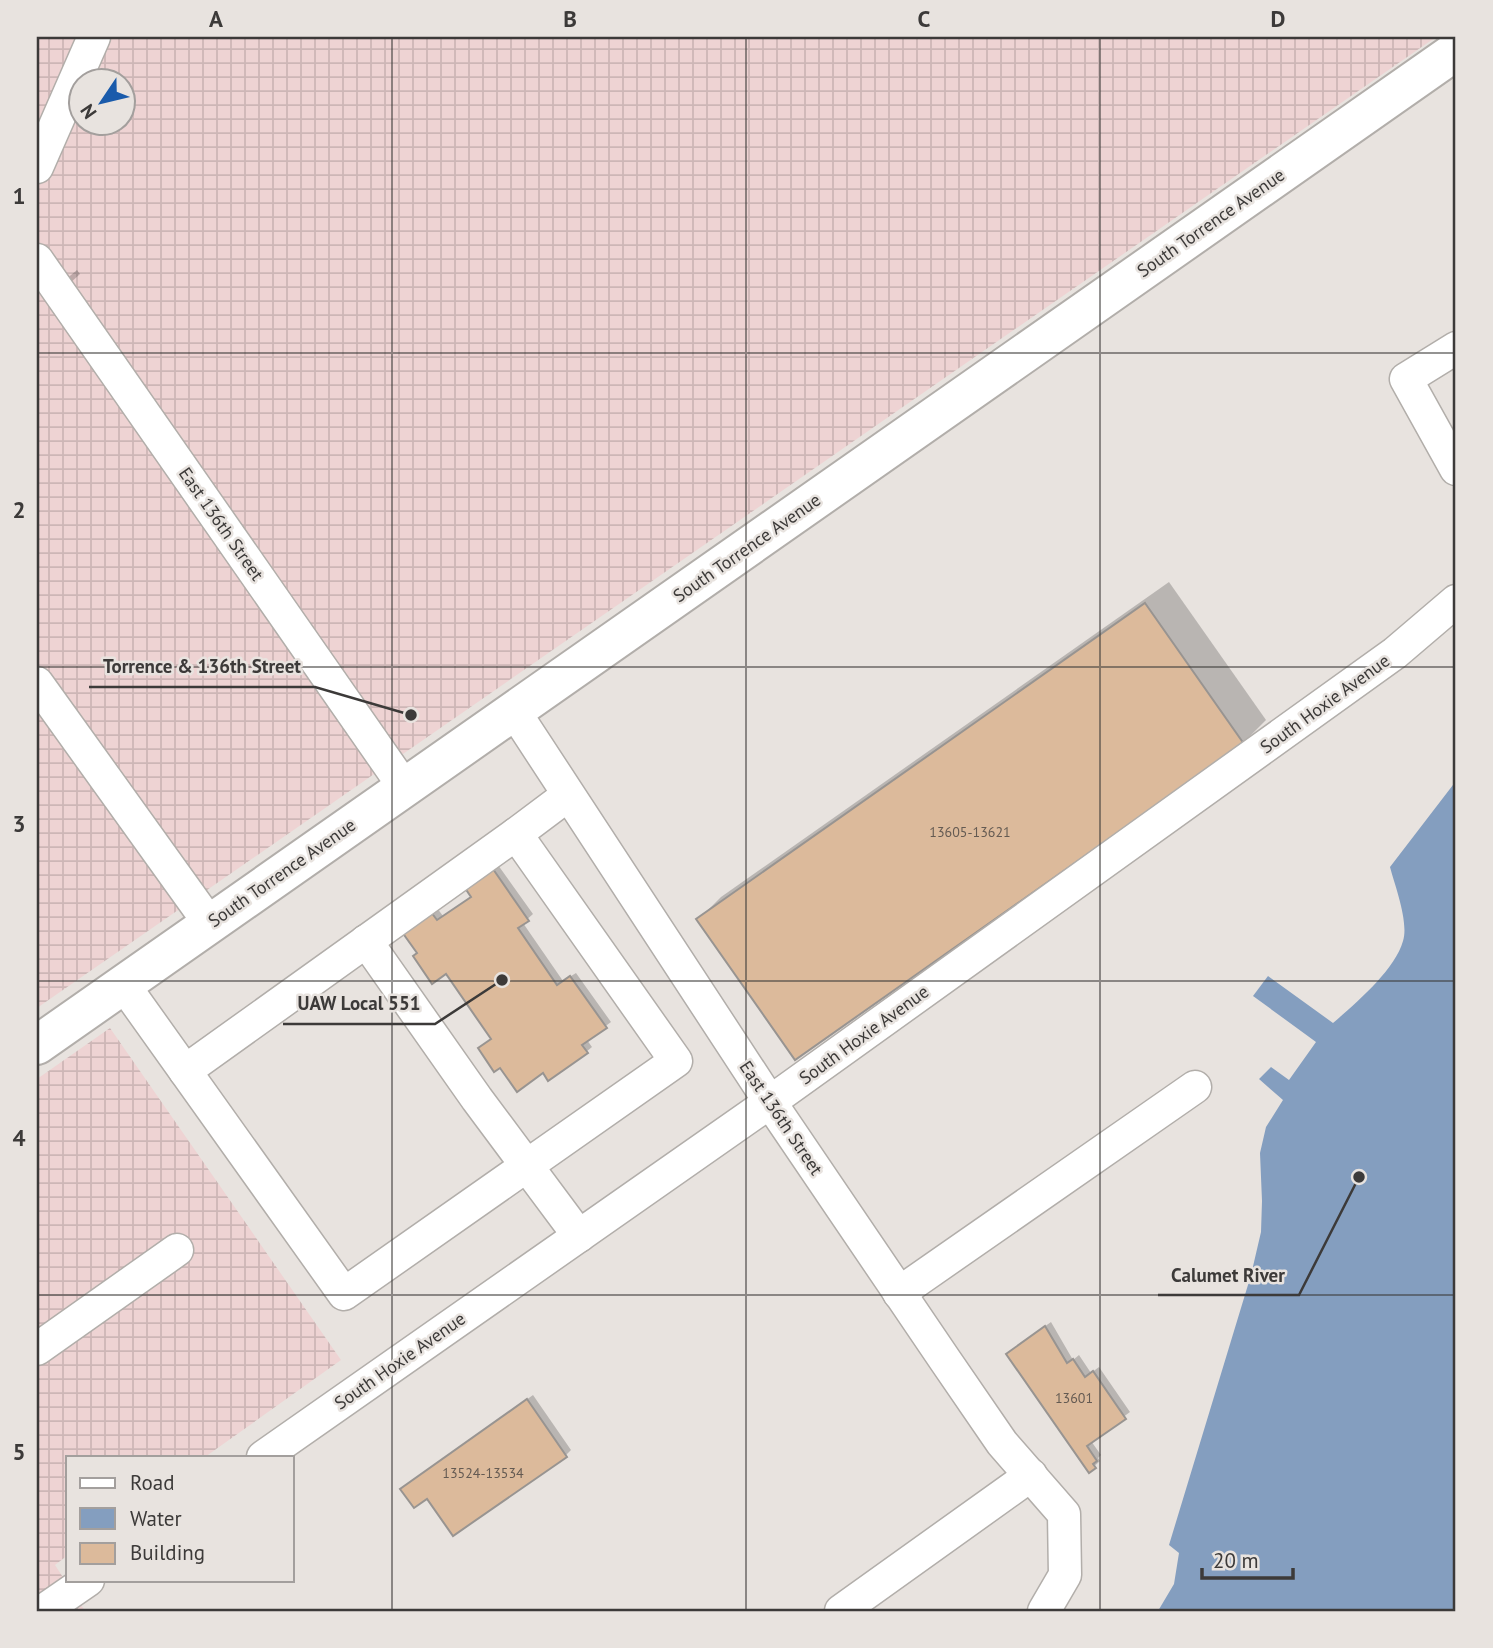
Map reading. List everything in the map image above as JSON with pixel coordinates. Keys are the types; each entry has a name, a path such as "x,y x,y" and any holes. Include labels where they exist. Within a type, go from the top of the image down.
{"main road":[{"name":"South Torrence Avenue","path":"37,1045 1456,51"}],"lane":[{"path":"37,167 94,37"},
{"name":"East 136th Street","path":"37,260 405,788"},
{"path":"1456,348 1406,379 1456,469"},
{"name":"South Hoxie Avenue","path":"264,1456 770,1102 1395,653 1456,601"},
{"path":"37,682 210,924"},
{"name":"East 136th Street","path":"514,711 770,1102 899,1293 1002,1443 1064,1514 1065,1575 1044,1611"},
{"path":"185,1071 568,795"},
{"path":"123,984 344,1294 676,1061 516,834"},
{"path":"366,941 579,1236"},
{"path":"899,1293 1195,1087"},
{"path":"37,1349 177,1250"},
{"path":"841,1611 1031,1475"},
{"path":"49,1609 85,1582"}],"shaded area":[{"path":"37,37 1436,37 37,1008"},
{"path":"110,1028 341,1360 206,1456 66,1456 66,1557 55,1565 85,1611 37,1611 37,1079"}],"water":[{"path":"1456,781 1456,1611 1158,1611 1174,1584 1179,1553 1169,1545 1251,1275 1261,1232 1260,1153 1266,1127 1283,1100 1259,1079 1271,1067 1289,1080 1316,1042 1253,996 1268,976 1333,1023 1373,986 1392,963 1403,941 1401,904 1390,867"}],"building":[{"path":"1145,603 1244,744 795,1060 696,919"},
{"path":"493,869 529,921 518,928 557,985 570,976 607,1028 582,1045 588,1053 548,1081 543,1073 517,1092 500,1068 494,1072 478,1048 491,1039 446,974 432,984 413,956 417,953 402,932 431,912 437,920 471,897 465,888"},
{"path":"1045,1326 1067,1363 1073,1359 1085,1377 1093,1371 1126,1419 1087,1446 1097,1461 1093,1464 1096,1468 1089,1473 1006,1354"},
{"path":"527,1399 567,1457 453,1536 427,1499 414,1508 400,1489"}],"place":[{"name":"Torrence & 136th Street","path":"411,715"},
{"name":"UAW Local 551","path":"502,980"},
{"name":"Calumet River","path":"1359,1177"}]}
